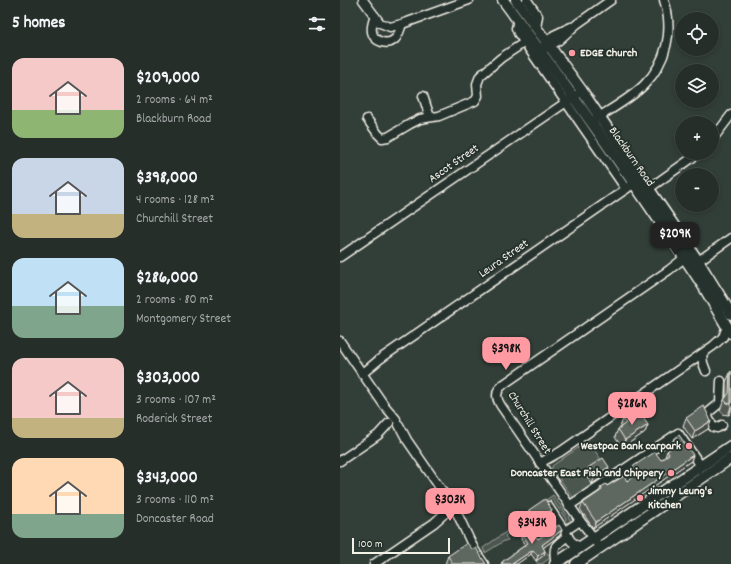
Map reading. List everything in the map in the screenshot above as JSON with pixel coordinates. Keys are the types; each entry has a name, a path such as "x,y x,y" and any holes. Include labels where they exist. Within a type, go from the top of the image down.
{"main road":[{"name":"Blackburn Road","path":"503,0 518,20 545,46"},
{"name":"Blackburn Road","path":"516,0 536,28 574,96 595,119 634,184 644,192 690,260 731,314"},
{"name":"Blackburn Road","path":"690,260 729,330"},
{"path":"555,560 580,548 731,446"},
{"path":"576,564 731,458"}],"street":[{"path":"363,0 380,23 393,27 469,0"},
{"path":"527,0 538,16 536,28"},
{"path":"545,46 555,34 577,24 611,0"},
{"path":"595,119 638,90 657,70 666,49 669,32 668,13 664,0"},
{"path":"375,16 372,25 372,33 376,39 383,43 391,42 395,39 402,24"},
{"path":"518,20 516,28 518,33 574,96 634,184"},
{"path":"367,119 382,138 388,138 420,119 439,116 475,102 478,96 477,84 480,76 501,58 525,42"},
{"path":"423,96 430,117"},
{"name":"Ascot Street","path":"340,258 574,96"},
{"path":"719,131 731,115"},
{"path":"644,192 689,160"},
{"name":"Leura Street","path":"361,372 634,184"},
{"name":"Churchill Street","path":"599,548 498,402 497,395 500,387 669,270 731,238"},
{"path":"541,465 713,346 728,339 729,330"},
{"path":"340,341 384,405 393,424 407,440 455,509 474,549 484,564"},
{"path":"702,354 706,371"},
{"path":"721,381 720,403 713,408 712,415 718,425 722,425"},
{"path":"340,461 393,424"},
{"path":"569,506 678,433 701,466"},
{"path":"548,506 574,544 580,548"},
{"path":"374,564 455,509"},
{"path":"555,560 556,545 580,522"}],"shaded area":[{"path":"588,441 612,475 578,497 573,498 552,466"},
{"path":"553,495 572,522 562,523 566,519 552,499 544,506 551,517 550,518 542,507 526,518 533,528 531,530 544,550 551,557 542,564 538,564 536,561 544,555 522,524 505,536 508,540 485,553 483,548 523,520 522,517"}],"building":[{"path":"731,371 731,404 724,400 729,393"},
{"path":"704,406 711,421 695,431 686,418"},
{"path":"640,413 648,425 625,440 618,429 626,423 623,419 629,415 632,419"},
{"path":"679,435 693,455 596,522 583,503 602,490 601,487 606,484 607,486 624,476 627,481 637,474 632,467 655,452 661,460 669,454 667,451 676,445 673,440"},
{"path":"603,458 609,467 595,476 589,467"},
{"path":"545,499 552,510 536,520 529,510"},
{"path":"559,525 562,530 542,545 545,551 538,556 533,550 512,564 503,564 502,562 528,543 522,534 530,528 538,539"},
{"path":"467,543 473,550 476,548 486,564 453,564 448,556"}],"place":[{"name":"EDGE Church","path":"572,53"},
{"name":"Westpac Bank carpark","path":"689,446"},
{"name":"Doncaster East Fish and Chippery","path":"671,473"},
{"name":"Jimmy Leung's Kitchen","path":"640,498"}]}
